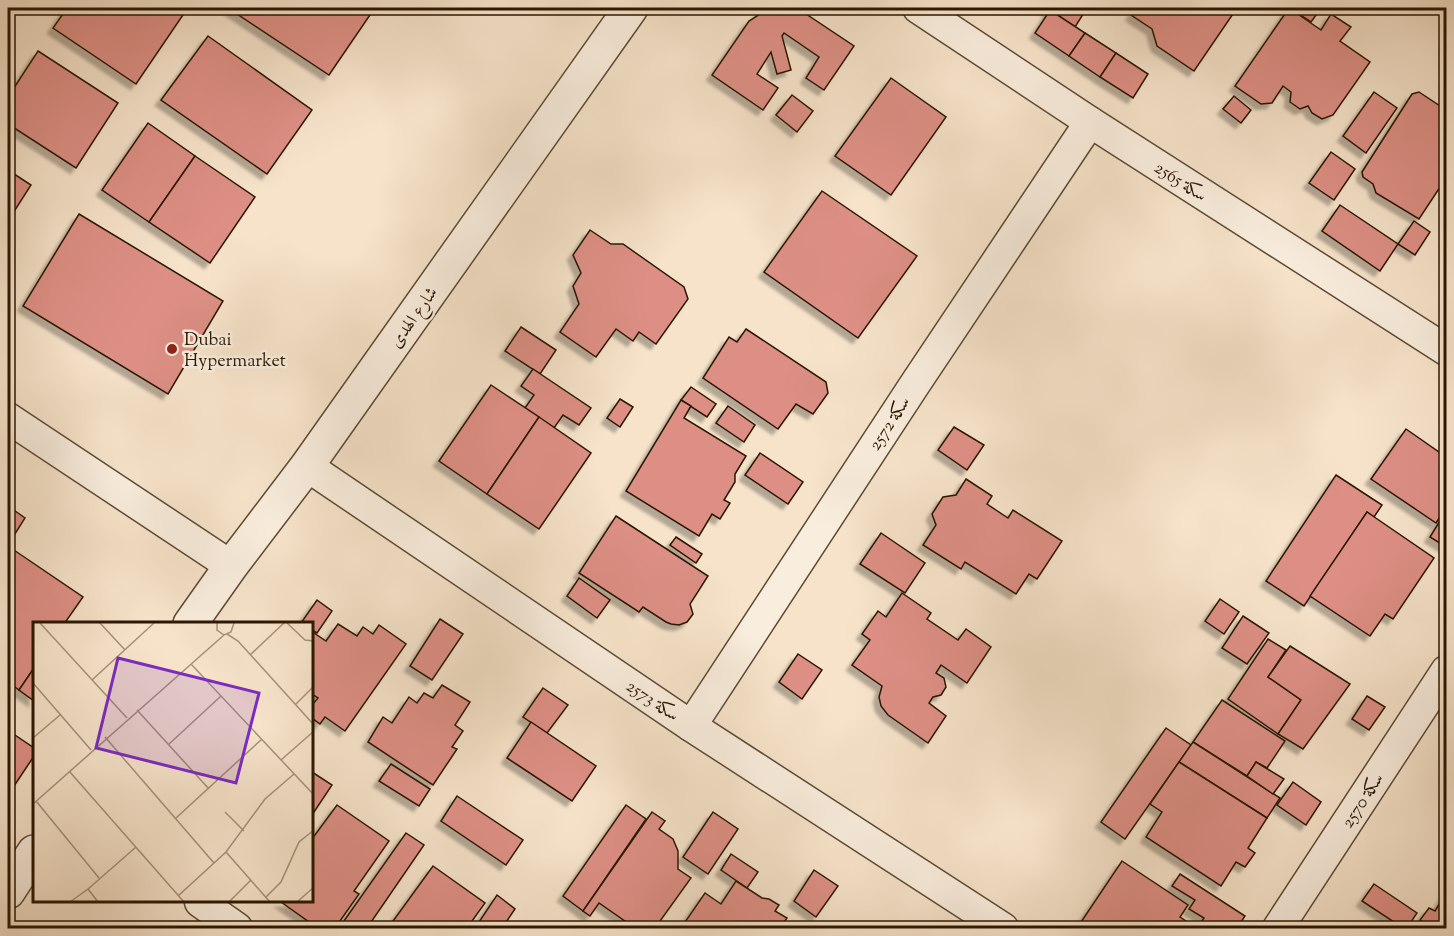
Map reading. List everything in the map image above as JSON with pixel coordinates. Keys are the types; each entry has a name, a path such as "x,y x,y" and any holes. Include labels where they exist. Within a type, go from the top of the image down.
{"street":[{"name":"شارع الهدى","path":"191,622 307,466 631,8"},
{"name":"سكة 2565","path":"918,8 1090,123 1446,350"},
{"name":"سكة 2572","path":"691,726 1090,123"},
{"path":"8,418 231,566"},
{"name":"سكة 2573","path":"307,466 691,726 1003,928"},
{"name":"سكة 2570","path":"1278,928 1446,671"},
{"path":"8,892 33,854"},
{"path":"201,903 237,928"}],"building":[{"path":"67,8 187,9 136,84 53,28"},
{"path":"228,8 372,8 374,9 329,75"},
{"path":"797,8 854,46 824,90 806,78 819,57 784,33 782,36 791,70 777,74 771,52 757,74 778,88 763,110 712,75 749,21 766,10"},
{"path":"1045,8 1087,8 1075,27"},
{"path":"1136,8 1237,8 1194,71 1157,46 1152,29 1131,15"},
{"path":"1289,8 1321,30 1331,14 1351,27 1340,41 1370,62 1333,115 1322,119 1312,113 1308,106 1300,109 1290,102 1291,92 1283,86 1272,103 1261,104 1235,86"},
{"path":"1292,8 1321,8 1311,22"},
{"path":"1050,10 1085,33 1069,56 1035,33"},
{"path":"1085,33 1116,53 1100,77 1069,56"},
{"path":"208,36 312,110 267,174 161,100"},
{"path":"38,51 118,103 76,168 8,124 8,97"},
{"path":"1116,53 1148,74 1133,98 1100,77"},
{"path":"891,78 946,117 891,195 835,156"},
{"path":"1374,92 1397,108 1366,153 1343,136"},
{"path":"1419,92 1446,110 1446,178 1419,219 1376,193 1373,184 1363,177 1362,172 1412,94"},
{"path":"792,95 813,111 797,132 776,115"},
{"path":"1234,96 1251,110 1241,123 1223,109"},
{"path":"148,123 195,156 149,222 102,190"},
{"path":"1331,152 1355,169 1334,200 1309,183"},
{"path":"195,156 255,197 210,263 149,222"},
{"path":"8,170 31,185 8,221"},
{"path":"822,191 917,256 858,338 764,272"},
{"path":"1340,205 1398,244 1380,271 1322,231"},
{"path":"79,214 223,301 168,394 23,306"},
{"path":"1414,221 1430,232 1415,255 1398,244"},
{"path":"590,230 611,244 623,244 684,287 688,299 656,344 639,332 633,341 616,329 596,357 560,332 579,304 573,286 581,273 573,255"},
{"path":"521,327 556,350 540,374 505,351"},
{"path":"746,329 826,382 828,393 813,414 796,404 778,429 703,378 729,337 737,342"},
{"path":"533,369 591,408 579,425 563,415 554,428 525,408 534,395 521,386"},
{"path":"491,385 539,417 487,494 439,461"},
{"path":"691,387 716,404 707,417 681,400"},
{"path":"620,399 633,407 620,427 607,418"},
{"path":"681,400 691,406 684,418 746,456 724,500 730,503 720,519 712,514 699,536 626,491"},
{"path":"728,406 755,425 744,442 716,423"},
{"path":"539,417 591,453 539,529 487,494"},
{"path":"954,427 984,445 967,470 938,450"},
{"path":"1406,429 1446,457 1446,508 1436,523 1371,479"},
{"path":"760,453 803,482 788,504 745,475"},
{"path":"1336,475 1382,505 1374,517 1367,512 1304,606 1266,581"},
{"path":"966,479 992,496 987,504 1008,518 1013,510 1062,541 1037,579 1029,574 1016,594 965,562 961,569 923,545 936,525 932,514 943,497 956,495"},
{"path":"8,506 25,518 8,545"},
{"path":"1446,511 1446,547 1430,537"},
{"path":"1367,512 1434,558 1393,619 1385,614 1370,636 1310,596"},
{"path":"616,516 708,576 690,604 693,614 687,622 679,625 671,624 643,607 639,612 579,573"},
{"path":"881,533 925,563 905,593 860,564"},
{"path":"676,537 702,554 696,563 670,545"},
{"path":"8,546 83,597 65,622 33,622 33,669 19,690 8,682"},
{"path":"579,578 610,600 597,618 567,596"},
{"path":"902,593 931,613 927,619 958,640 966,629 991,647 967,683 941,665 936,673 944,678 946,687 941,695 933,697 929,703 946,716 928,743 888,715 881,706 879,697 882,686 852,665 870,640 862,634 878,611 886,617"},
{"path":"1220,599 1239,612 1224,634 1205,621"},
{"path":"317,600 332,611 317,633 314,631 314,622 302,622"},
{"path":"1243,616 1269,633 1247,664 1222,648"},
{"path":"440,619 463,634 432,680 410,666"},
{"path":"338,624 357,636 363,627 373,634 379,625 406,644 345,731 325,717 320,724 314,720 314,703 318,698 314,695 314,633 326,641"},
{"path":"1268,639 1286,650 1268,677 1301,700 1278,734 1228,699"},
{"path":"1290,646 1350,684 1303,749 1278,734 1301,700 1268,677"},
{"path":"798,654 822,670 802,699 779,682"},
{"path":"33,669 33,700 19,690"},
{"path":"442,685 470,702 455,725 463,731 452,747 457,749 433,785 368,742 383,717 392,723 409,697 417,703 424,693 433,698"},
{"path":"543,688 568,705 547,733 523,717"},
{"path":"1367,696 1385,707 1369,730 1352,719"},
{"path":"1222,700 1285,741 1267,768 1256,762 1247,776 1193,742"},
{"path":"531,722 596,766 572,801 507,758"},
{"path":"1166,728 1191,745 1125,839 1101,822"},
{"path":"9,731 33,747 33,758 10,792 8,790"},
{"path":"1193,742 1280,798 1267,818 1179,762"},
{"path":"1179,762 1267,818 1248,848 1255,853 1245,867 1236,862 1221,886 1146,837 1162,812 1150,804"},
{"path":"1256,762 1284,779 1273,794 1247,776"},
{"path":"391,764 430,789 419,806 379,781"},
{"path":"314,773 332,785 314,812"},
{"path":"1293,782 1321,802 1306,825 1277,805"},
{"path":"457,796 523,840 506,865 441,821"},
{"path":"337,805 389,841 354,891 359,894 335,928 305,928 309,922 282,903 314,903 314,836"},
{"path":"626,805 646,819 583,911 563,896"},
{"path":"652,812 665,821 659,829 673,839 678,851 678,869 691,878 655,928 626,928 629,924 599,903 590,916 583,911"},
{"path":"713,812 738,829 708,874 683,857"},
{"path":"406,833 424,845 367,928 339,928"},
{"path":"731,854 758,872 747,888 721,870"},
{"path":"1122,861 1188,905 1180,917 1189,923 1185,928 1077,928"},
{"path":"433,866 485,903 467,928 388,928"},
{"path":"814,870 838,886 816,917 794,901"},
{"path":"1180,874 1245,916 1237,928 1197,928 1204,918 1189,909 1195,900 1172,886"},
{"path":"736,881 762,898 779,905 775,911 787,918 780,928 681,928 705,893 721,904"},
{"path":"1374,884 1417,913 1407,928 1403,928 1362,901"},
{"path":"1446,893 1446,928 1427,928 1429,926 1420,920 1429,908 1435,911"},
{"path":"497,895 515,909 502,928 475,928"}],"place":[{"name":"Dubai Hypermarket","path":"172,349"}]}
